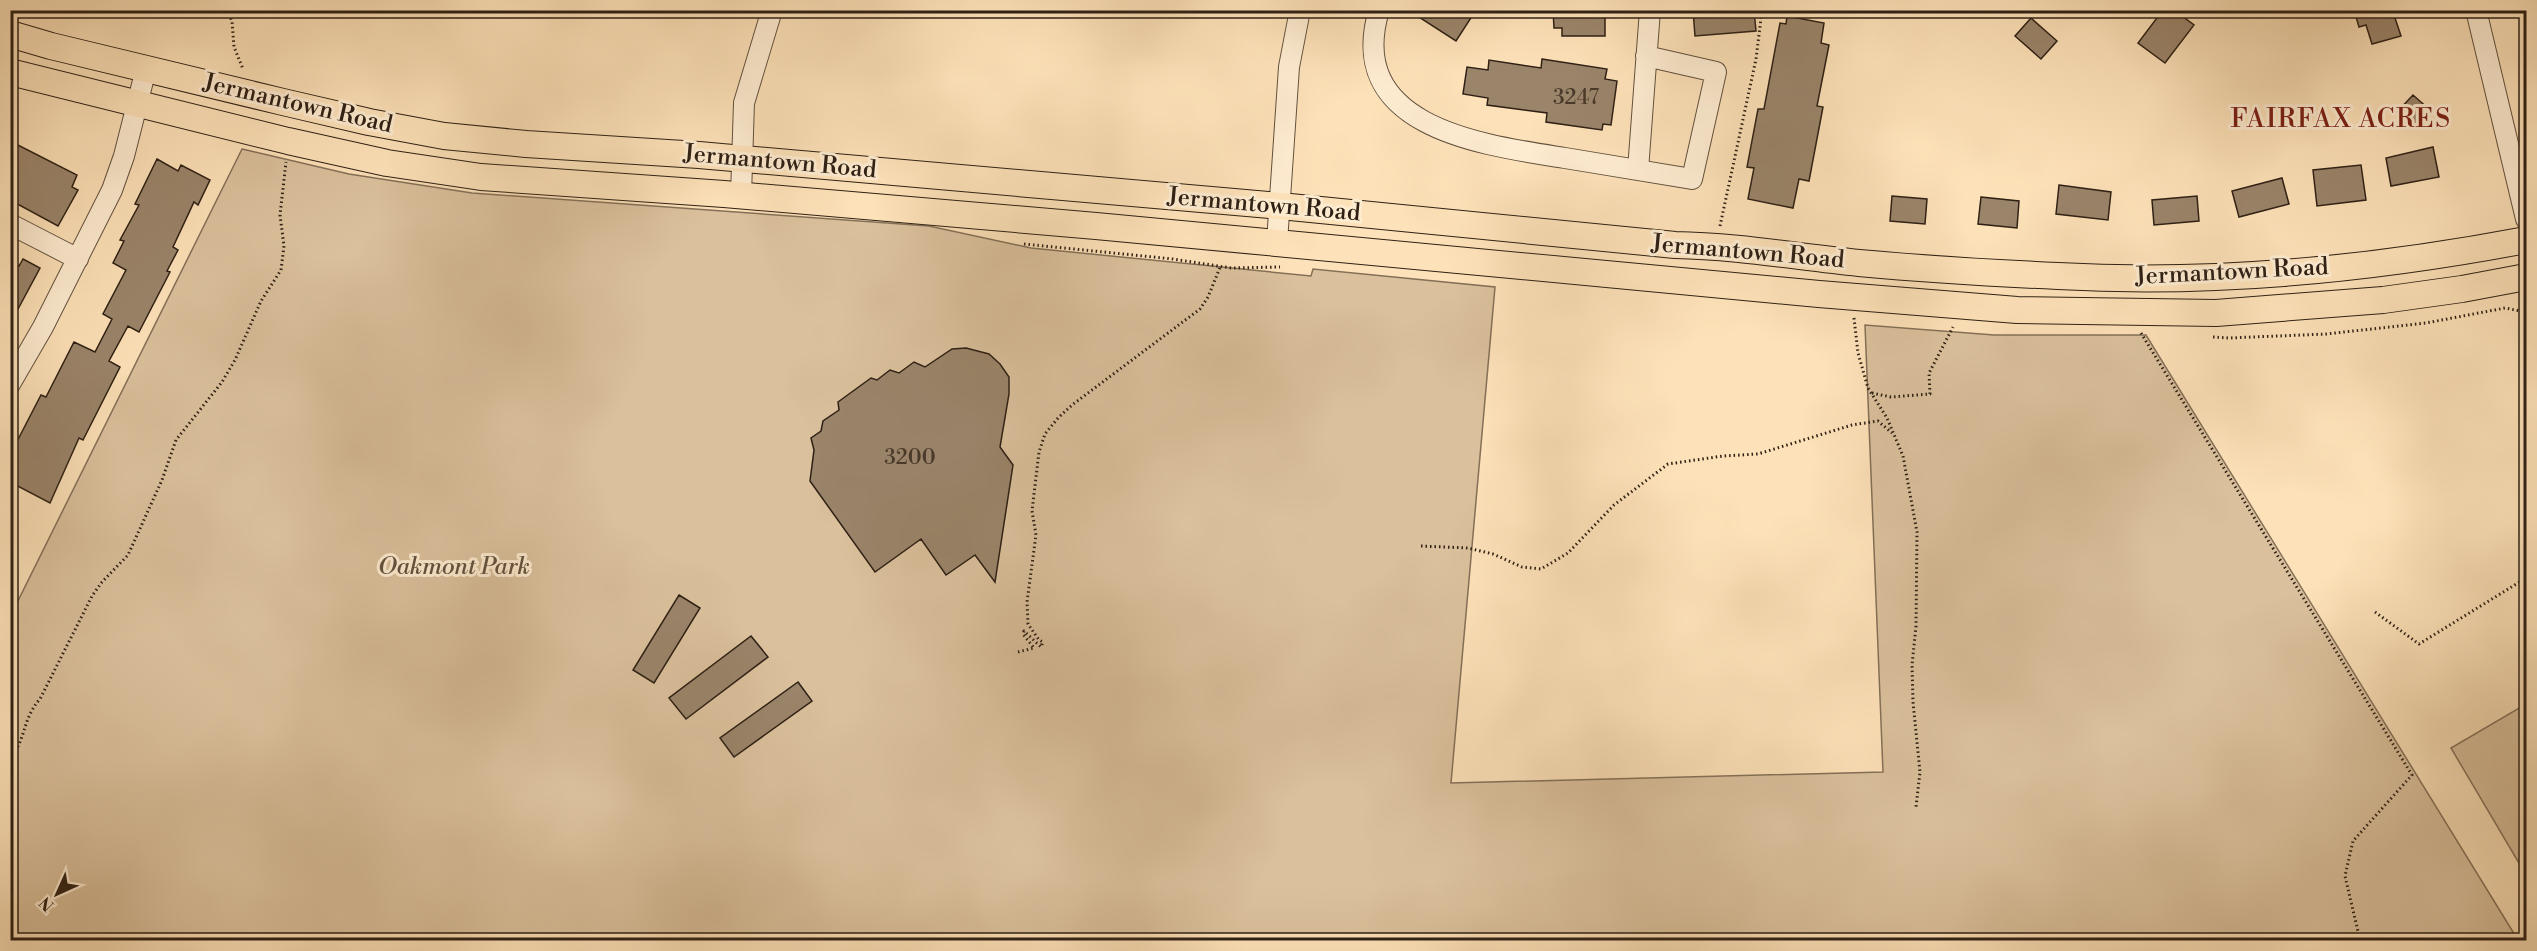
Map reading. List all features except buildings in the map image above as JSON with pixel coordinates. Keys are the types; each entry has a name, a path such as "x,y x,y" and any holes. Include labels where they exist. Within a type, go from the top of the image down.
{"main road":[{"name":"Jermantown Road","path":"10,34 369,122 444,136 742,158 1280,206 1664,244 1716,246 1860,263 2061,276 2207,277 2282,273 2450,254 2526,240"},
{"name":"Jermantown Road","path":"10,72 288,141 399,165 481,177 741,195 1277,242 1856,297 2017,310 2216,313 2383,300 2526,277"}],"street":[{"path":"741,195 744,103 772,10"},
{"path":"1277,242 1289,67 1300,10"},
{"path":"1378,10 1372,32 1377,72 1381,83 1413,117 1435,129 1509,149 1692,179 1716,72 1646,56"},
{"path":"1638,170 1650,10"},
{"path":"2476,10 2526,219"},
{"path":"10,384 43,327 112,190 146,69"},
{"path":"10,224 78,258"}],"path":[{"path":"227,10 232,21 234,47 246,75"},
{"path":"1719,233 1756,59 1762,10"},
{"path":"10,758 16,752 30,710 40,699 92,596 128,555 137,539 176,440 222,382 235,360 261,301 281,270 284,253 280,215 287,158"},
{"path":"1018,652 1034,648 1023,634 1024,631 1041,647 1043,642 1028,624 1027,602 1036,535 1032,511 1039,452 1045,435 1072,405 1200,309 1208,297 1221,265"},
{"path":"1231,268 1289,268"},
{"path":"1856,297 1854,315 1858,353 1871,393 1887,418 1903,456 1917,532 1916,626 1912,665 1912,702 1920,772 1916,807"},
{"path":"1871,393 1891,397 1930,394 1929,373 1955,323"},
{"path":"2139,330 2412,775 2353,841 2345,876 2360,940"},
{"path":"1420,546 1468,548 1493,554 1522,567 1541,569 1568,553 1614,506 1668,464 1723,456 1758,454 1852,425 1878,422 1894,435"},
{"path":"2375,612 2419,644 2526,578"}],"green space":[{"name":"Oakmont Park","path":"242,149 349,174 472,193 929,226 1031,248 1311,276 1313,269 1495,287 1451,783 1883,772 1865,325 1994,335 2146,335 2518,940 11,940 10,617"},
{"path":"2526,704 2526,875 2451,748"}],"district":[{"name":"FAIRFAX ACRES","path":"2341,119"}]}
